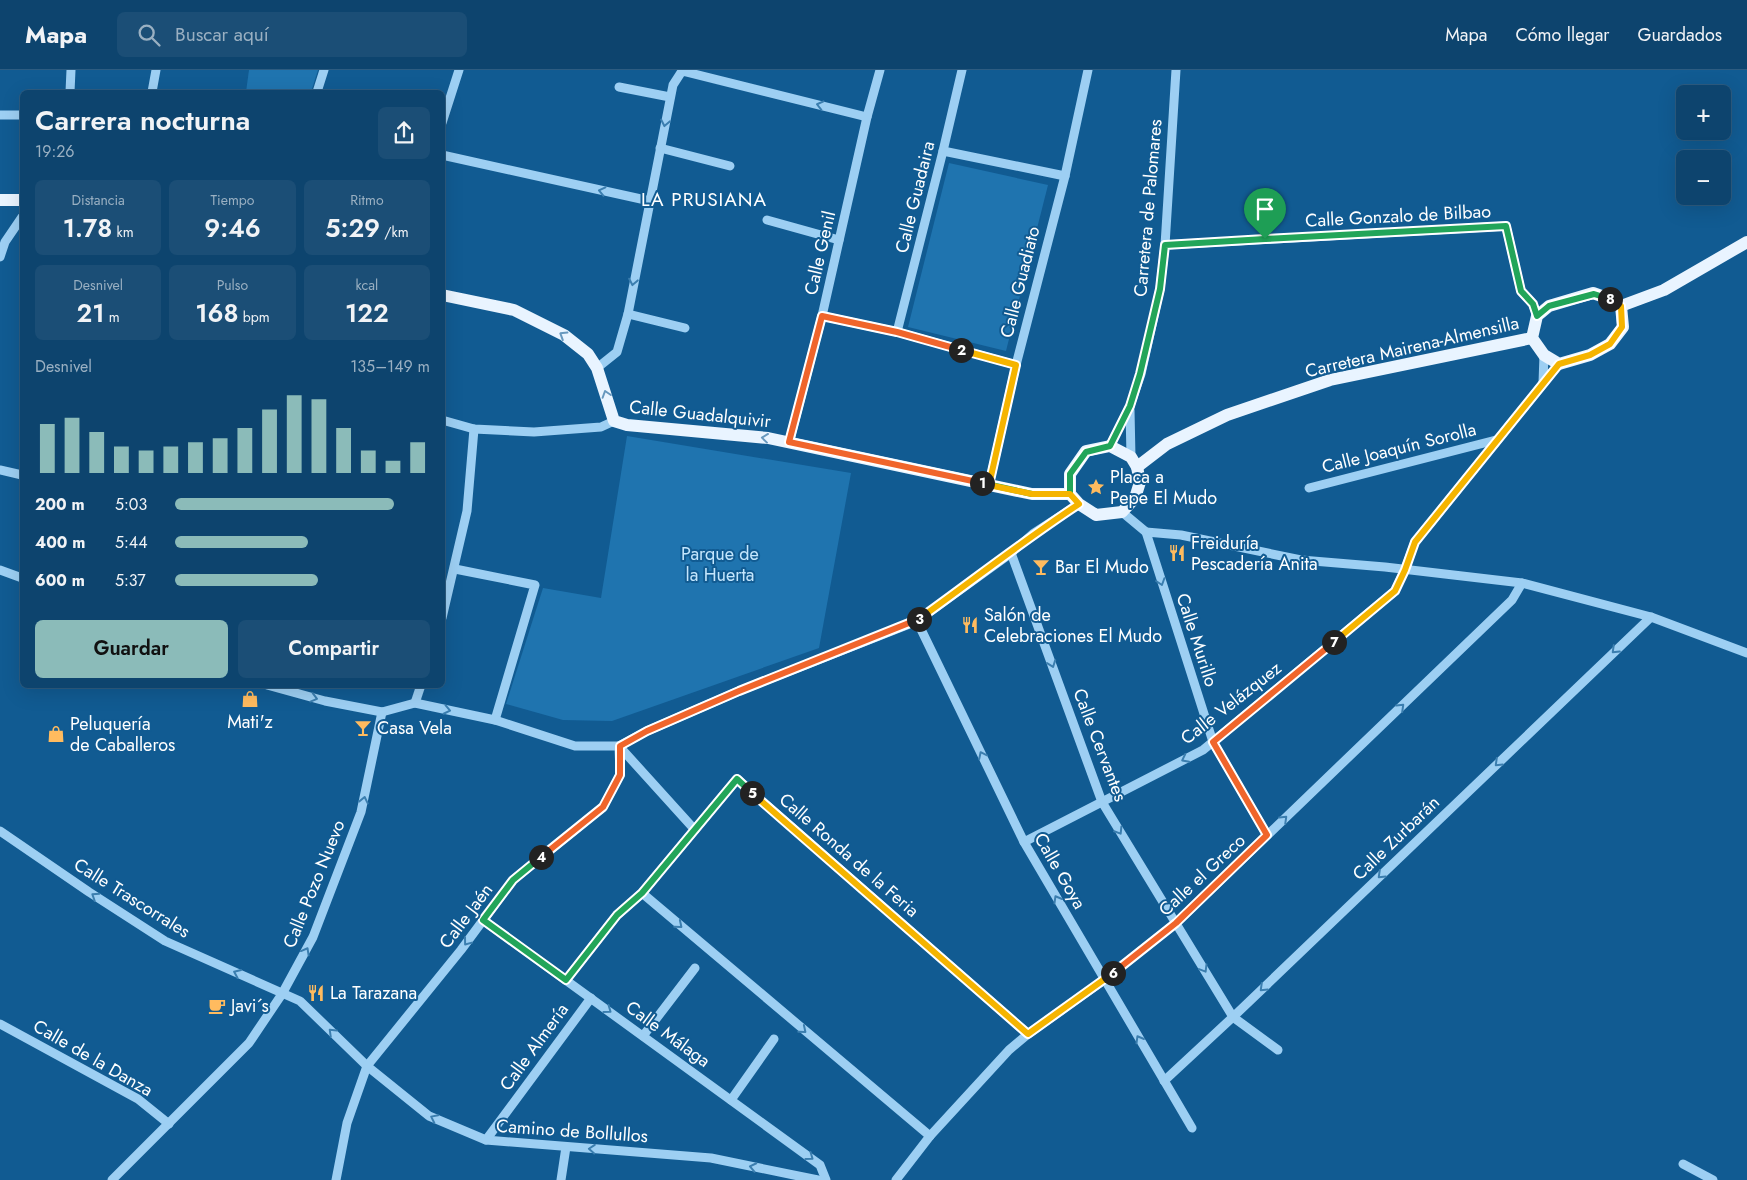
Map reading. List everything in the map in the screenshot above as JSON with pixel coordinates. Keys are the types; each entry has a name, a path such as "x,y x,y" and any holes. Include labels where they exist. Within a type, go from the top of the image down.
{"main road":[{"path":"0,200 20,200"},
{"path":"1621,306 1664,290 1747,242"},
{"path":"1594,294 1610,299 1621,306 1622,327 1610,344 1590,355 1559,364 1544,355 1532,338 1537,316 1549,306 1594,294"},
{"path":"445,296 514,310 564,335 588,354 597,368 614,421"},
{"name":"Carretera Mairena-Almensilla","path":"1134,462 1227,415 1330,380 1532,338"},
{"name":"Calle Guadalquivir","path":"614,421 627,425 768,438 1032,494 1070,494"},
{"path":"1110,446 1134,462 1140,482 1135,498 1122,512 1096,515 1079,504 1070,494 1070,474 1086,452 1110,446"}],"street":[{"path":"70,90 71,70"},
{"path":"152,90 156,70"},
{"path":"317,90 324,70"},
{"path":"445,114 459,70"},
{"name":"Calle Genil","path":"789,442 822,316 867,117 880,70"},
{"name":"Calle Guadaira","path":"897,332 962,70"},
{"name":"Calle Guadiato","path":"989,485 1016,365 1064,176 1088,70"},
{"name":"Carretera de Palomares","path":"1110,446 1130,406 1140,374 1160,289 1165,245 1176,70"},
{"path":"597,368 617,352 628,314 670,97 673,85 682,71 718,75 867,117"},
{"path":"619,87 670,97"},
{"path":"0,115 20,115"},
{"path":"660,148 730,166"},
{"path":"943,151 1064,176"},
{"path":"445,156 650,201"},
{"path":"0,258 5,242 20,220"},
{"path":"767,220 839,240"},
{"name":"Calle Gonzalo de Bilbao","path":"1165,245 1506,226 1521,291 1533,304 1537,316"},
{"path":"628,314 685,328"},
{"path":"822,316 897,332 1016,365"},
{"path":"1543,384 1544,355"},
{"name":"Calle Velázquez","path":"1024,842 1203,750 1395,591 1415,542 1559,364"},
{"name":"Carretera de Palomares","path":"1130,406 1134,462"},
{"name":"Calle Guadalquivir","path":"445,421 474,429 534,432 601,427 614,421"},
{"path":"445,607 467,511 474,429"},
{"name":"Calle Joaquín Sorolla","path":"1309,488 1496,440"},
{"path":"0,470 20,475"},
{"path":"279,688 382,712 415,703 495,720 575,746 620,746 647,731 739,691 917,621 1011,553 1034,533 1079,504"},
{"path":"1122,512 1146,532 1181,535 1301,560 1522,583 1651,617 1747,653"},
{"name":"Calle Murillo","path":"1146,532 1213,742 1267,835"},
{"name":"Calle Cervantes","path":"1011,553 1102,802 1233,1017 1278,1050"},
{"path":"455,569 535,585 495,720"},
{"path":"0,570 20,577"},
{"name":"Calle el Greco","path":"896,1180 930,1136 1009,1050 1028,1034 1104,980 1176,923 1512,600 1522,583"},
{"name":"Calle Zurbarán","path":"1164,1081 1651,617"},
{"name":"Calle Goya","path":"917,621 1024,842 1192,1128"},
{"path":"415,703 420,688"},
{"name":"Calle Pozo Nuevo","path":"112,1180 249,1043 282,994 314,937 361,812 382,712"},
{"path":"620,746 695,830"},
{"name":"Calle Jaén","path":"336,1180 348,1123 368,1066 513,880 603,807 620,775 620,746"},
{"name":"Calle Ronda de la Feria","path":"566,980 617,915 642,893 737,779 1028,1034"},
{"name":"Calle Trascorrales","path":"0,831 165,941 282,994"},
{"path":"642,893 930,1136"},
{"name":"Calle Málaga","path":"483,920 820,1165 826,1180"},
{"path":"643,1036 695,968"},
{"name":"Camino de Bollullos","path":"282,994 300,1001 368,1066 429,1116 486,1140 711,1158 818,1180"},
{"name":"Calle Almería","path":"486,1140 591,998"},
{"name":"Calle de la Danza","path":"0,1024 138,1099 169,1124"},
{"path":"731,1100 774,1039"},
{"path":"561,1180 566,1147"},
{"path":"1682,1164 1713,1180"}],"green space":[{"path":"249,70 318,70 312,90 246,90"},
{"path":"949,163 1048,185 1006,351 908,327"},
{"name":"Parque de la Huerta","path":"627,436 851,473 819,648 612,721 563,720 506,704 543,588 601,598"}],"place":[{"name":"Placa a Pepe El Mudo","path":"1096,487"},
{"name":"Freiduría Pescadería Anita","path":"1177,553"},
{"name":"Bar El Mudo","path":"1041,567"},
{"name":"Salón de Celebraciones El Mudo","path":"970,625"},
{"name":"Mati'z","path":"250,699"},
{"name":"Casa Vela","path":"363,728"},
{"name":"Peluquería de Caballeros","path":"56,734"},
{"name":"La Tarazana","path":"316,993"},
{"name":"Javi´s","path":"217,1006"}],"district":[{"name":"LA PRUSIANA","path":"704,199"}],"route":[{"path":"1265,239 1165,245 1160,289 1140,374 1130,406 1110,446 1086,452 1070,474 1070,494 1032,494 789,442 822,316 897,332 1016,365 989,485 1032,494 1070,494 1079,504 1034,533 1011,553 917,621 739,691 647,731 620,746 620,775 603,807 513,880 483,920 566,980 617,915 642,893 737,779 1028,1034 1104,980 1176,923 1267,835 1213,742 1395,591 1415,542 1559,364 1590,355 1610,344 1622,327 1621,306 1610,299 1594,294 1549,306 1537,316 1533,304 1521,291 1506,226 1265,239"}]}
